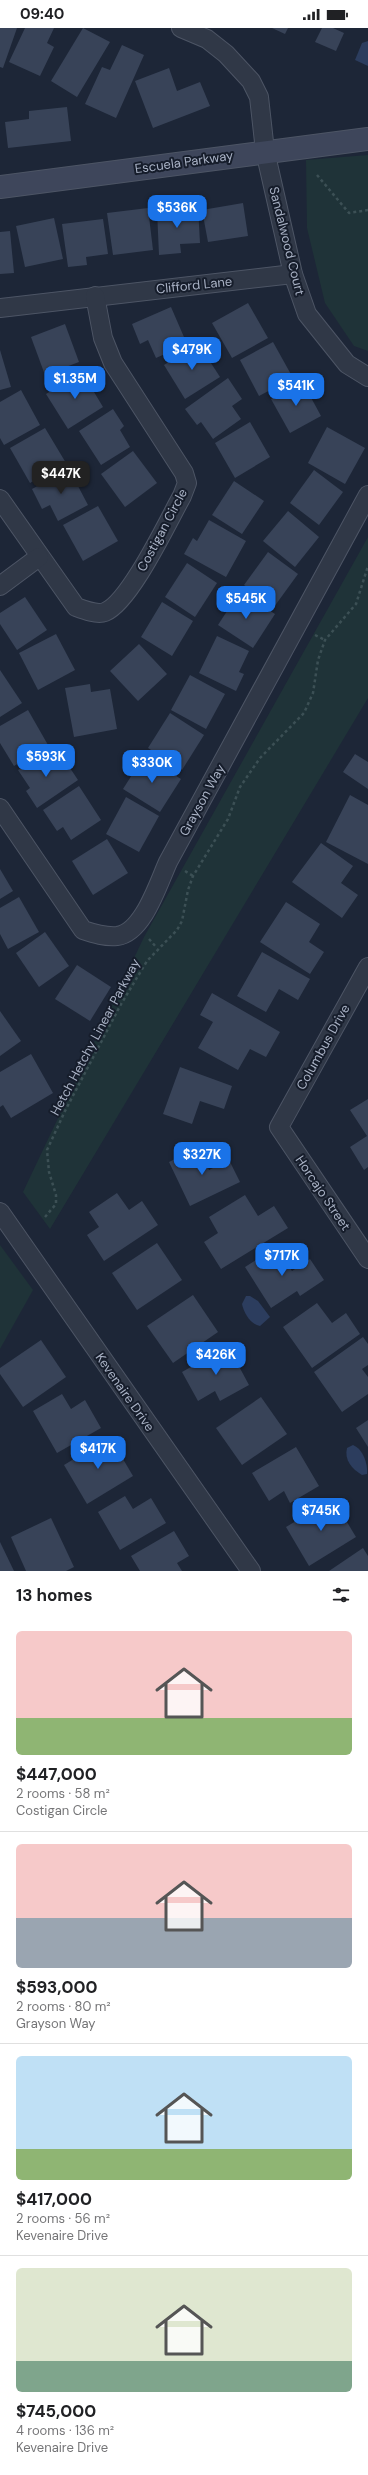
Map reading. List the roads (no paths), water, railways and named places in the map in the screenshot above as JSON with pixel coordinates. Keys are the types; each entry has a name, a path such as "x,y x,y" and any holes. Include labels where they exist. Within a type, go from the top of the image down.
{"street":[{"name":"Sandalwood Court","path":"181,28 207,39 226,54 251,81 259,97 265,151 292,274 307,314 347,364 368,377"},
{"name":"Escuela Parkway","path":"0,187 265,151 368,139"},
{"name":"Clifford Lane","path":"95,296 292,274"},
{"path":"0,308 95,296"},
{"name":"Costigan Circle","path":"0,499 39,557 76,607 104,613 114,607 128,592 182,496 187,483 177,460 112,363 102,338 95,296"},
{"name":"Grayson Way","path":"0,808 83,930 102,936 118,936 132,929 143,917 168,862 368,494"},
{"path":"0,586 39,557"},
{"name":"Columbus Drive","path":"279,1127 368,967"},
{"name":"Horcajo Street","path":"279,1127 368,1259"},
{"name":"Kevenaire Drive","path":"0,1212 251,1571"}],"water":[{"path":"368,41 368,66 355,60 362,43"},
{"path":"246,1296 250,1296 258,1301 270,1317 260,1326 250,1321 244,1311 242,1304"},
{"path":"353,1445 360,1450 364,1457 367,1466 367,1474 362,1475 358,1473 348,1460 346,1452 347,1448"}]}
